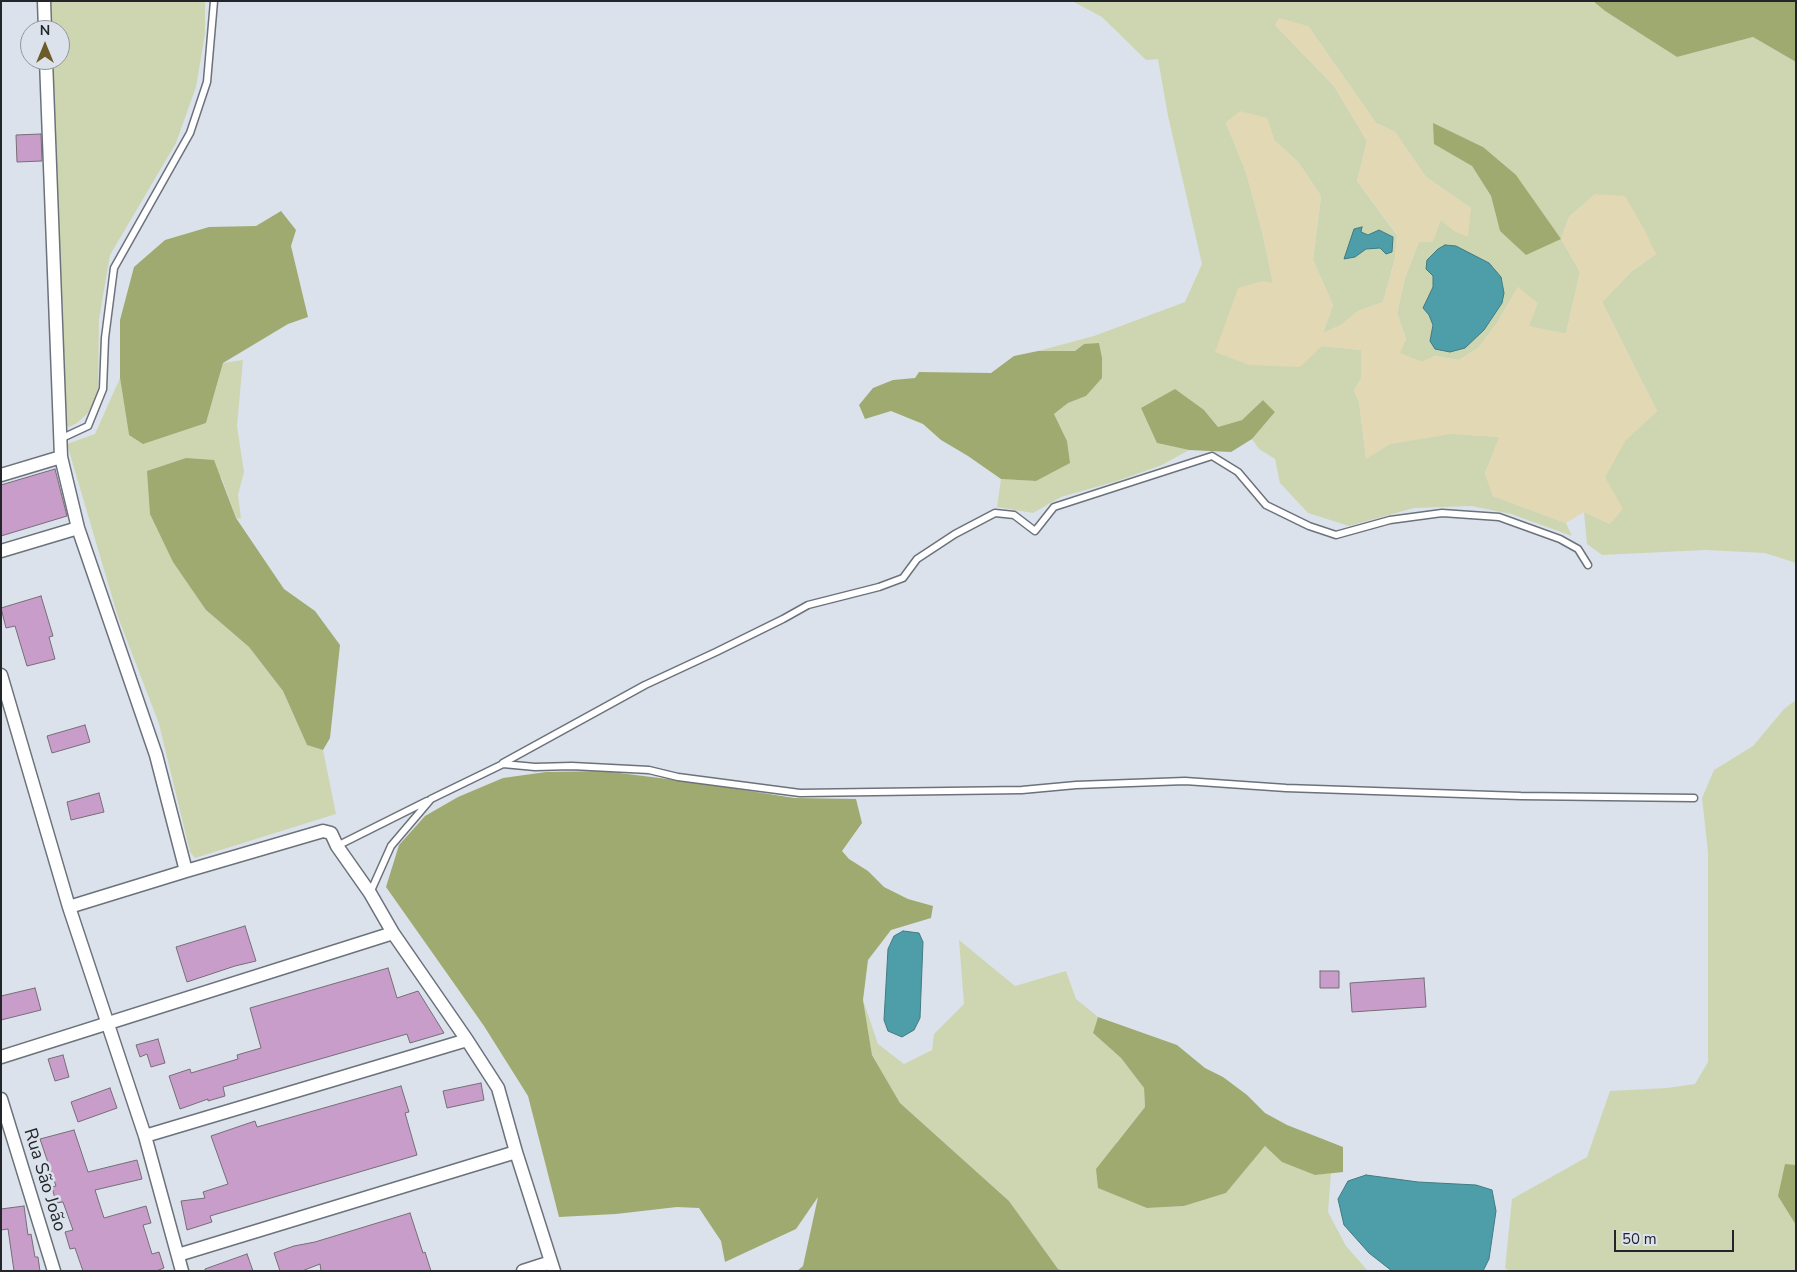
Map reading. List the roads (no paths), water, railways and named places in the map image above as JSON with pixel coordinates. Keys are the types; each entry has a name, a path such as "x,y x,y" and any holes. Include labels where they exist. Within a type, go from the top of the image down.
{"street":[{"path":"44,1 45,20"},
{"path":"46,70 61,457 78,528 156,755 186,871"},
{"path":"1,475 61,457"},
{"path":"1,551 78,528"},
{"path":"1,675 69,907 109,1022 145,1136 182,1271"},
{"path":"69,907 323,831 331,833 337,846 370,893 392,933 467,1040 498,1088 516,1152 553,1266 522,1271"},
{"path":"1,1056 392,933"},
{"path":"145,1136 467,1040"},
{"name":"Rua São João","path":"1,1098 54,1271"},
{"path":"178,1255 516,1152"}],"lane":[{"path":"59,440 88,426 103,389 105,338 114,268 190,133 207,82 214,1"},
{"path":"337,846 503,764 644,685 725,648 808,605 879,587 903,578 917,559 955,534 995,513 1014,515 1035,530 1054,508 1212,456 1238,472 1266,505 1309,526 1336,535 1390,520 1442,512 1499,517 1560,538 1578,549 1588,565"},
{"path":"503,764 535,767 572,766 649,770 678,777 800,793 1022,790 1076,785 1185,781 1286,788 1521,796 1694,798"},
{"path":"370,893 390,846 431,800"}],"water":[{"path":"1362,227 1361,232 1368,235 1379,230 1393,237 1392,252 1386,254 1380,248 1366,249 1355,257 1344,259 1354,229"},
{"path":"1445,245 1456,246 1489,263 1501,277 1504,293 1502,303 1484,330 1465,348 1450,352 1435,349 1430,341 1433,325 1429,315 1423,308 1433,287 1433,276 1426,269 1427,260"},
{"path":"903,931 919,933 923,942 920,1018 914,1030 902,1037 888,1031 884,1020 888,949 894,936"},
{"path":"1366,1175 1418,1182 1476,1185 1492,1190 1496,1211 1489,1259 1483,1271 1392,1271 1369,1253 1344,1225 1338,1199 1348,1181"}]}
